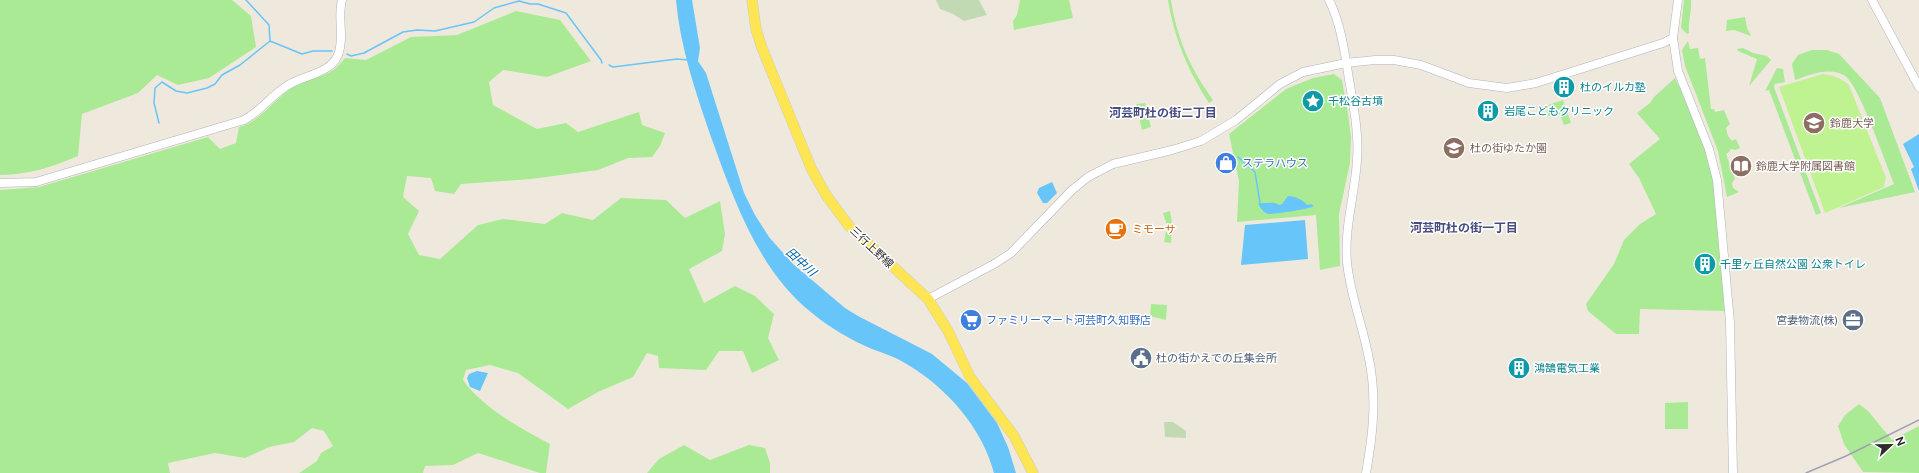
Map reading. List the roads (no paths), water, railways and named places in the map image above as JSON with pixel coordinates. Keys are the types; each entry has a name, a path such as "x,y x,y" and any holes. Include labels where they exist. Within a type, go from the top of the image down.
{"main road":[{"name":"三行上野線","path":"752,0 756,29 762,48 803,149 819,183 849,226 928,299 948,331 970,377 1014,436 1033,473"}],"street":[{"path":"0,183 36,182 227,126 248,118 283,88 327,68 335,61 340,47 340,16 342,0"},
{"path":"1329,0 1338,25 1356,125 1358,151 1348,228 1347,261 1352,291 1369,359 1373,395 1373,427 1366,473"},
{"path":"1678,0 1673,38 1678,71 1709,149 1717,180 1730,322 1733,473"},
{"path":"1872,0 1919,87"},
{"path":"928,299 996,263 1011,253 1072,190 1101,169 1118,162 1172,150 1201,141 1230,125 1280,84 1296,74 1346,63 1375,60 1402,60 1469,83 1507,88 1542,82 1663,43 1673,38"}],"water":[{"path":"676,0 692,0 700,48 698,61 706,73 744,193 755,215 769,237 793,264 845,308 932,354 967,383 997,423 1008,447 1016,473 994,473 981,440 971,424 948,396 935,384 901,361 856,342 826,324 793,296 777,276 762,255 739,209 711,137 694,87 685,52"},
{"path":"1919,134 1919,191 1911,169 1914,167 1903,144"},
{"path":"1052,182 1057,193 1047,203 1043,203 1037,193 1039,188"},
{"path":"1288,196 1304,201 1307,205 1311,204 1314,206 1300,210 1269,214 1262,210 1258,203 1271,203 1279,205 1282,204"},
{"path":"1305,220 1308,259 1241,265 1245,225"},
{"path":"477,371 488,373 480,391 470,387 467,378 469,374"}],"waterway":[{"path":"246,0 269,25 270,41 302,54 313,51 332,51"},
{"path":"347,54 351,56 364,53 403,32 417,30 435,31 474,22 494,8 519,1 530,4 538,4 566,13 602,63"},
{"path":"159,123 154,103 155,88 162,82 176,91 187,93 207,88 215,84 222,75 240,65 270,41"},
{"path":"609,65 613,67 677,59 688,60"},
{"path":"1238,157 1255,172 1260,203"}],"railway":[{"path":"1806,473 1846,456 1919,420"}],"place":[{"name":"杜のイルカ塾","path":"1564,87"},
{"name":"千松谷古墳","path":"1313,101"},
{"name":"岩尾こどもクリニック","path":"1488,111"},
{"name":"鈴鹿大学","path":"1814,123"},
{"name":"杜の街ゆたか園","path":"1454,148"},
{"name":"ステラハウス","path":"1226,163"},
{"name":"鈴鹿大学附属図書館","path":"1741,166"},
{"name":"ミモーサ","path":"1116,229"},
{"name":"千里ヶ丘自然公園 公衆トイレ","path":"1705,264"},
{"name":"ファミリーマート河芸町久知野店","path":"971,320"},
{"name":"宮妻物流(株)","path":"1853,320"},
{"name":"杜の街かえでの丘集会所","path":"1141,358"},
{"name":"鴻鵠電気工業","path":"1519,368"}],"district":[{"name":"河芸町杜の街二丁目","path":"1163,113"},
{"name":"河芸町杜の街一丁目","path":"1464,228"}],"water label":[{"name":"田中川","path":"801,262"}]}
